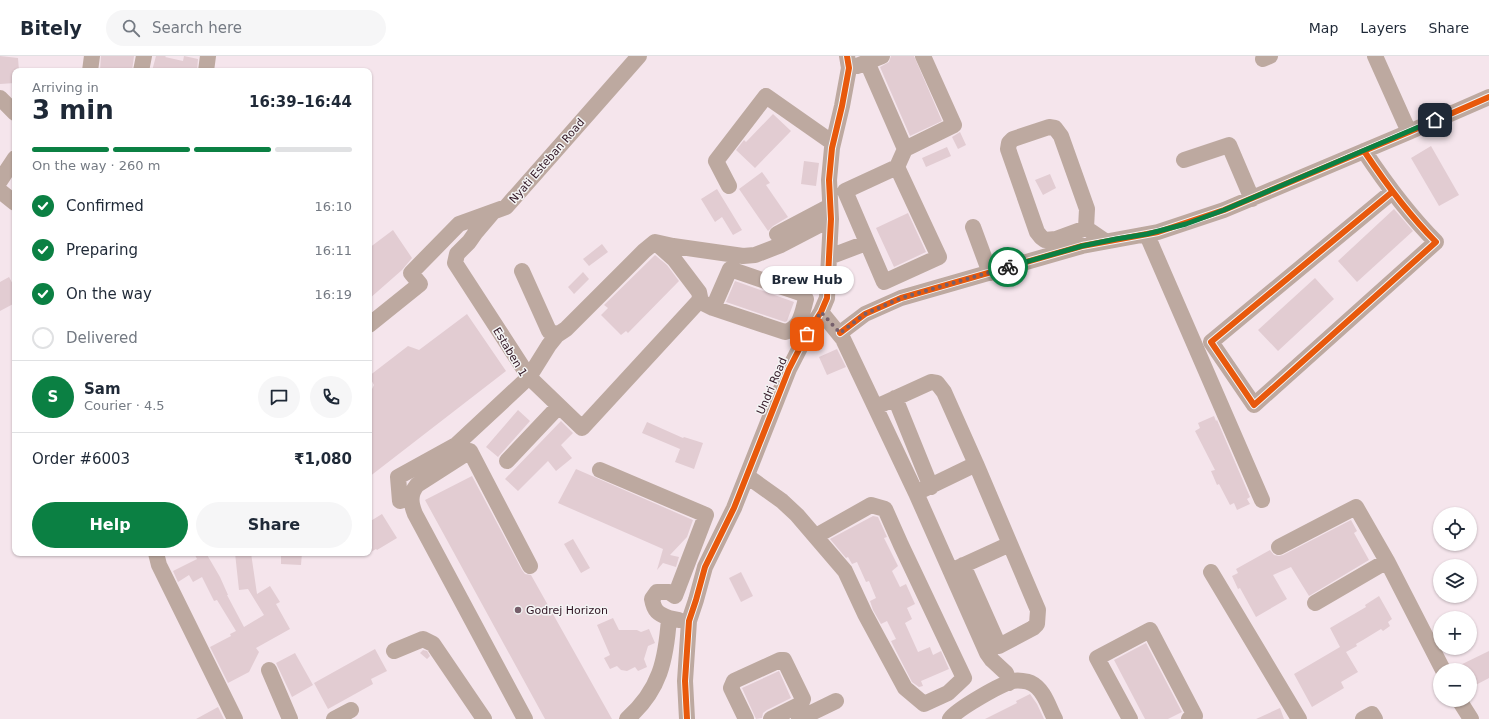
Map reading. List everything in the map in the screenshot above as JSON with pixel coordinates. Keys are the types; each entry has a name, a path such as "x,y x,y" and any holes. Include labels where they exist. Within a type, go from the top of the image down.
{"street":[{"path":"90,68 92,56"},
{"path":"142,68 144,56"},
{"path":"206,68 208,56"},
{"name":"Nyati Esteban Road","path":"372,323 420,284 411,273 460,224 506,207 639,56"},
{"path":"848,62 867,62 882,56"},
{"path":"897,167 939,257 884,282 845,191 897,167 905,148 954,125 923,56"},
{"path":"1375,56 1408,132"},
{"name":"Undri Road","path":"687,719 685,681 689,621 705,567 734,508 790,369 827,298 830,257 829,180 833,143 842,106 848,62"},
{"path":"867,62 905,148"},
{"path":"729,186 716,161 766,96 833,143"},
{"path":"840,333 865,314 901,298 1082,246 1147,234 1186,224 1224,210 1489,97"},
{"path":"0,98 12,110"},
{"path":"1049,127 1055,128 1061,136 1087,209 1086,228 1056,239 1045,240 1040,237 1036,232 1008,149 1009,143 1014,139 1049,127"},
{"path":"1184,160 1229,145 1252,198"},
{"path":"1364,151 1392,192 1422,228 1436,242 1254,405 1210,342 1392,192"},
{"path":"0,181 12,163"},
{"path":"0,191 12,201"},
{"name":"Estaben 1","path":"400,501 398,477 456,445 529,377 454,263 458,254 494,211"},
{"path":"777,234 830,213"},
{"path":"655,242 743,256 755,255 781,244 830,213"},
{"path":"973,227 990,273"},
{"path":"1086,228 1105,241"},
{"path":"1147,234 1262,500"},
{"path":"655,242 674,259 699,292 700,297 582,428 529,377 557,335 566,329 644,251 655,242"},
{"path":"830,257 866,243"},
{"path":"698,301 713,308 785,332 793,330 798,324 806,299 803,294 730,269 713,308"},
{"path":"522,271 550,331 557,335"},
{"path":"821,312 840,333 916,493 957,568 993,649 992,660 1006,673 1008,683"},
{"path":"876,407 931,382 937,383 941,387 976,464 1038,610 1038,624 993,649"},
{"path":"895,398 931,487"},
{"path":"508,461 559,406"},
{"path":"525,719 415,514 411,499 414,489 417,485 470,451 530,566"},
{"path":"916,493 976,464"},
{"path":"600,470 706,515 675,596"},
{"path":"747,476 782,501 816,536 845,571 865,614 905,688 924,704 948,693 964,678 885,509 871,505 816,536"},
{"path":"1279,547 1356,507 1387,561 1439,663"},
{"path":"957,568 1010,544"},
{"path":"157,556 158,564 236,719"},
{"path":"1315,603 1387,561"},
{"path":"1211,572 1299,719"},
{"path":"689,621 668,618 658,614 653,607 652,599 657,592 669,592 675,596 696,600"},
{"path":"627,719 654,688 667,644 668,618"},
{"path":"1130,719 1097,658 1150,630 1195,716 1189,719"},
{"path":"394,651 423,639 433,644 484,719"},
{"path":"746,719 731,688 734,681 780,660 784,660 803,699 801,704 771,719"},
{"path":"269,670 290,719"},
{"path":"950,719 962,709 1015,680 1032,684 1041,693 1055,719"},
{"path":"800,719 836,701"},
{"path":"1463,707 1471,719"},
{"path":"334,719 351,710"},
{"path":"1363,719 1372,714 1375,719"}],"building":[{"path":"0,56 18,58 19,68 12,68 12,83 0,84"},
{"path":"101,56 134,56 132,68 100,68"},
{"path":"156,56 166,56 165,57 183,61 184,56 198,59 197,68 153,68"},
{"path":"891,56 914,56 942,121 910,136 880,67 889,62"},
{"path":"773,114 791,131 755,168 736,150 744,140 746,142"},
{"path":"960,132 966,145 958,149 952,137"},
{"path":"1431,146 1459,195 1439,206 1411,158"},
{"path":"947,147 951,156 926,167 922,158"},
{"path":"804,161 819,163 816,186 801,184"},
{"path":"762,172 770,183 766,185 788,217 773,226 768,231 739,189"},
{"path":"1050,174 1056,188 1043,195 1035,180"},
{"path":"717,189 742,230 733,235 722,217 715,222 701,199"},
{"path":"1394,209 1413,231 1357,282 1338,261"},
{"path":"908,213 926,252 894,267 876,228"},
{"path":"393,230 412,258 402,270 372,296 372,246"},
{"path":"602,244 608,252 589,266 583,259"},
{"path":"655,255 667,265 679,281 628,333 626,331 621,335 601,315 608,308 604,305"},
{"path":"808,268 819,269 816,290 811,289 806,285"},
{"path":"583,272 589,279 574,294 568,287"},
{"path":"9,277 12,282 12,305 0,311 0,282"},
{"path":"1315,278 1334,299 1278,351 1258,330"},
{"path":"735,281 794,302 787,321 785,322 726,302"},
{"path":"467,314 506,371 372,475 372,389 374,385 372,381 372,374 408,346 419,350"},
{"path":"837,349 846,367 827,375 819,357"},
{"path":"518,410 530,421 498,457 486,447"},
{"path":"1214,416 1250,497 1247,499 1250,504 1237,510 1234,503 1230,505 1219,484 1217,485 1211,471 1215,470 1195,431 1200,428 1198,423"},
{"path":"561,421 573,433 561,445 572,458 556,471 548,461 518,491 505,479"},
{"path":"647,422 683,438 684,437 703,443 694,469 675,462 680,449 642,433"},
{"path":"576,469 693,520 687,537 670,555 679,557 676,567 663,563 657,570 663,549 558,503"},
{"name":"Godrej Horizon","path":"472,476 522,570 525,574 531,575 612,719 545,719 425,500"},
{"path":"382,514 397,538 377,550 376,549 372,551 372,520"},
{"path":"873,516 878,517 887,537 884,538 898,566 892,571 900,587 906,584 915,604 907,608 912,619 905,623 918,652 930,647 933,655 941,651 949,669 921,681 923,686 919,687 912,682 891,641 896,639 887,621 881,624 873,610 870,601 876,598 869,581 866,582 857,562 852,564 848,557 846,558 830,539"},
{"path":"1351,520 1357,531 1354,533 1369,560 1309,596 1291,567 1273,575 1287,599 1256,617 1240,588 1238,589 1232,576 1238,573 1236,569 1270,550 1274,555 1283,555"},
{"path":"573,539 590,568 581,573 564,544"},
{"path":"196,556 208,556 220,577 227,595 244,627 264,615 248,589 239,590 235,556 251,556 257,594 270,586 280,602 276,604 290,629 256,648 259,652 249,672 228,683 210,647 231,636 230,634 236,631 217,600 214,601 202,577 193,582 189,575 178,582 173,571 197,559"},
{"path":"281,556 302,556 301,565 281,564"},
{"path":"741,572 753,596 741,602 729,578"},
{"path":"1379,596 1392,619 1388,622 1390,626 1383,631 1381,629 1346,652 1358,672 1341,682 1344,688 1312,707 1294,674 1340,647 1330,628 1366,607 1365,605"},
{"path":"613,618 619,630 637,630 641,632 649,629 655,643 648,646 644,659 647,667 638,671 635,667 627,671 621,670 617,666 610,669 604,658 610,655 597,625"},
{"path":"1146,643 1182,712 1168,719 1145,719 1114,660"},
{"path":"375,649 387,671 371,679 373,684 328,709 314,683"},
{"path":"423,650 427,651 430,656 427,659 420,653"},
{"path":"1489,651 1489,678 1477,684 1477,663 1464,663"},
{"path":"295,653 313,685 292,697 276,663"},
{"path":"779,671 791,698 767,710 763,713 762,718 756,719 742,688"},
{"path":"1030,694 1037,704 1044,719 985,719 1017,703 1016,701"},
{"path":"218,707 224,719 196,719"},
{"path":"1280,708 1284,719 1256,719"}],"cycle path":[{"path":"687,719 685,681 689,621 705,567 734,508 789,369 807,334 821,312 827,298 831,219 829,180 832,148 849,68 847,56"},
{"path":"840,333 865,314 901,298 1082,246 1158,232 1224,210 1489,97"},
{"path":"1364,151 1416,221 1436,242 1254,405 1211,342 1392,192"}],"way so far":[{"path":"807,334 821,312 840,333 865,314 901,298 1008,267"}],"place":[{"name":"Brew Hub","path":"807,334"},
{"name":"Godrej Horizon","path":"518,610"}],"route":[{"path":"1008,267 1082,246 1158,232 1186,224 1224,210 1375,147 1435,120"}]}
